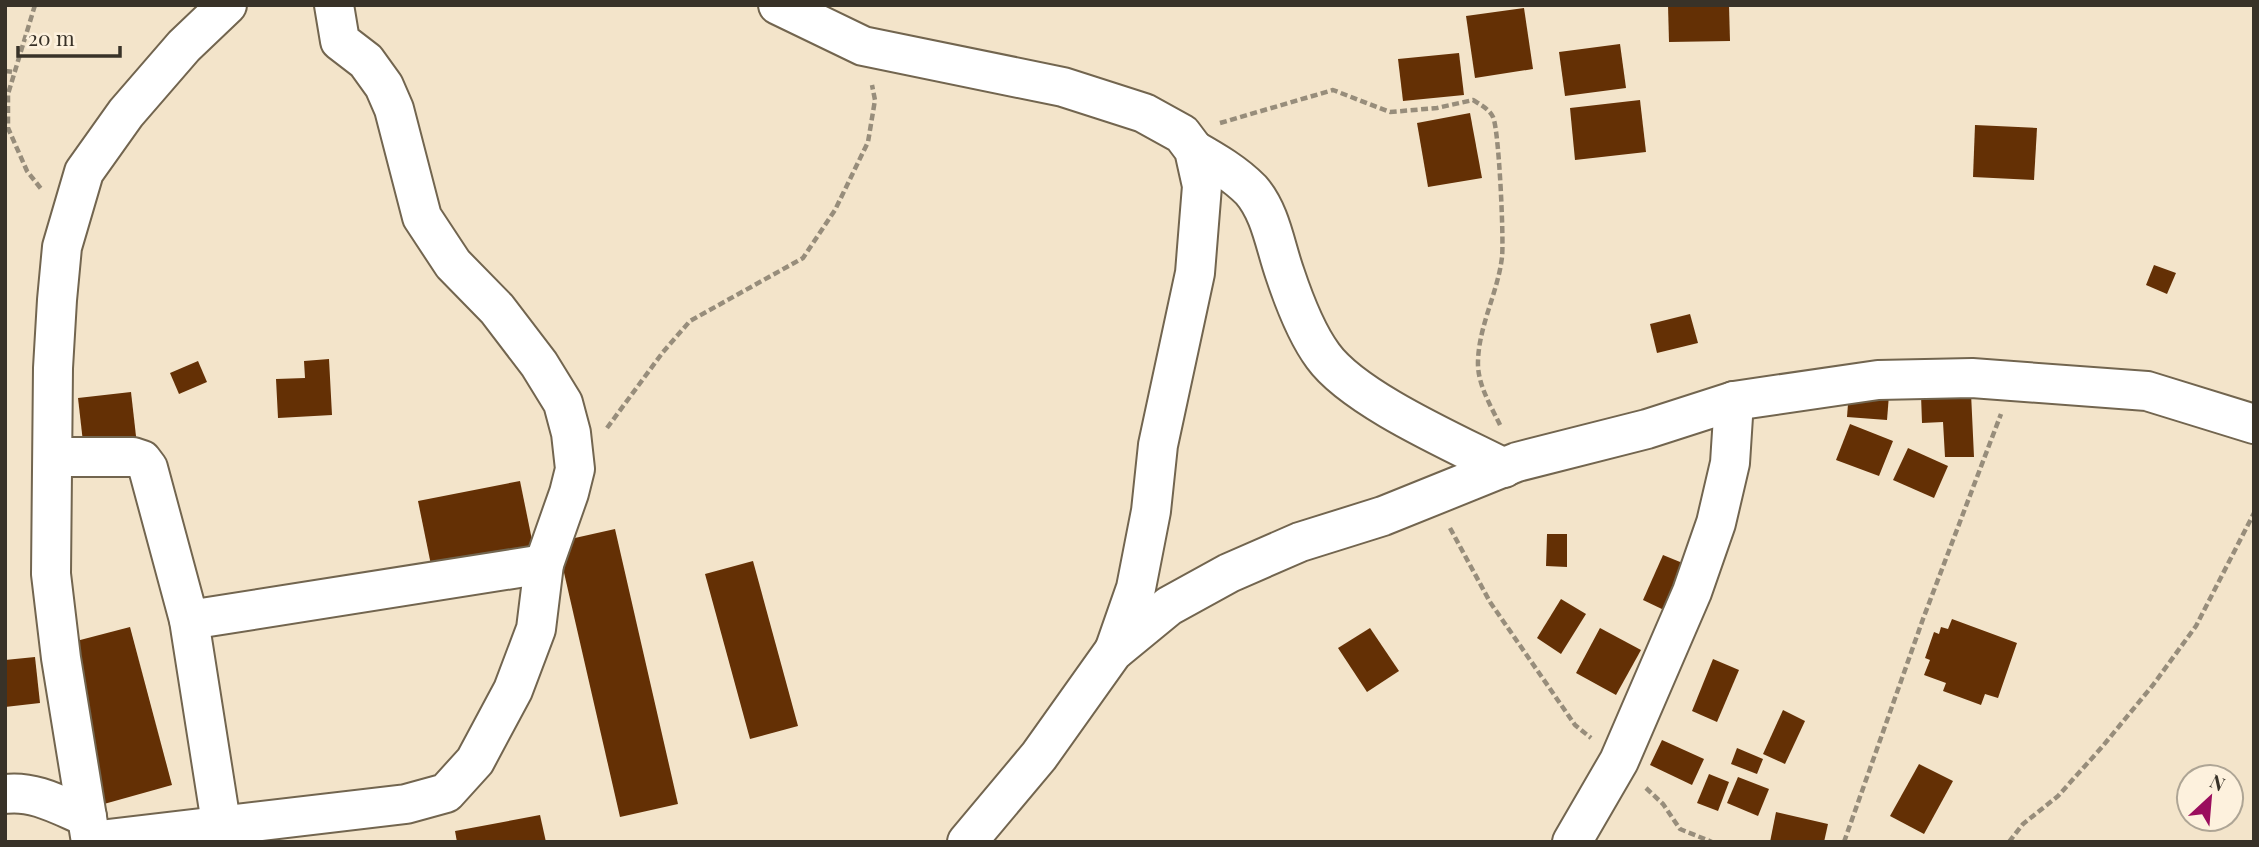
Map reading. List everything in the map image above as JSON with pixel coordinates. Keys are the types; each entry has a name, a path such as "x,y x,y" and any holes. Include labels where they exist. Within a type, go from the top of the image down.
{"street":[{"path":"90,833 61,658 51,574 56,314 62,247 85,172 126,113 184,46 227,5"},
{"path":"5,794 35,796 90,833 223,834 406,804 446,793 475,761 513,690 537,629 544,564 575,469 563,403 545,374 496,309 453,264 422,217 394,109 384,86 366,61 340,41 334,5"},
{"path":"778,5 863,46 1063,87 1144,113 1231,172 1252,192 1267,216 1286,276 1307,327 1323,356 1346,380 1401,414 1511,465"},
{"path":"1113,653 1136,588 1151,511 1158,445 1195,273 1202,186 1188,142"},
{"path":"967,842 1040,756 1113,653 1169,606 1229,573 1300,542 1383,516 1511,465 1647,429 1734,401 1878,380 1972,378 2147,391 2254,424"},
{"path":"1572,842 1619,761 1692,592 1716,523 1730,463 1734,401"},
{"path":"52,457 133,457 142,460 148,468 189,620 223,834"},
{"path":"189,620 544,564"}],"path":[{"path":"35,5 8,94 6,129 27,171 48,195"},
{"path":"575,469 663,352 690,321 803,258 835,210 868,142 875,100 863,46"},
{"path":"5,71 14,72"},
{"path":"1188,142 1333,90 1390,112 1437,108 1473,100 1486,108 1494,119 1503,256 1479,342 1477,365 1482,387 1511,465"},
{"path":"1844,842 1919,632 2014,381"},
{"path":"1434,496 1490,603 1575,725 1634,771 1653,797 1663,804 1679,829 1712,842"},
{"path":"2009,842 2023,824 2058,796 2153,685 2196,626 2254,513"}],"building":[{"path":"1668,5 1729,5 1730,41 1669,42"},
{"path":"1524,8 1533,69 1475,78 1466,16"},
{"path":"1620,44 1626,88 1565,96 1559,52"},
{"path":"1459,53 1464,95 1403,101 1398,59"},
{"path":"1640,100 1646,152 1575,160 1570,108"},
{"path":"1470,113 1482,178 1428,187 1417,123"},
{"path":"1975,125 2037,128 2034,180 1973,177"},
{"path":"2154,265 2176,273 2167,294 2146,285"},
{"path":"1690,314 1698,343 1657,353 1650,324"},
{"path":"329,359 332,415 278,418 276,379 305,378 304,361"},
{"path":"198,361 207,382 179,394 170,373"},
{"path":"1849,391 1889,395 1887,420 1847,417"},
{"path":"131,392 137,445 84,451 78,398"},
{"path":"1971,393 1974,457 1945,457 1943,422 1922,423 1921,395"},
{"path":"1850,424 1893,441 1879,476 1836,460"},
{"path":"1908,448 1948,466 1934,498 1893,480"},
{"path":"520,481 533,545 431,565 418,501"},
{"path":"615,529 678,804 620,817 557,542"},
{"path":"1547,534 1567,534 1567,567 1546,566"},
{"path":"1663,555 1685,564 1664,610 1643,600"},
{"path":"753,561 798,726 750,739 705,574"},
{"path":"1561,599 1586,614 1561,654 1537,638"},
{"path":"1952,619 2017,643 1998,698 1985,694 1981,705 1943,691 1946,683 1924,675 1930,660 1925,658 1934,632 1939,634 1941,627 1948,629"},
{"path":"130,627 172,785 104,804 61,645"},
{"path":"1370,628 1399,671 1367,692 1338,648"},
{"path":"1600,628 1641,650 1616,695 1576,673"},
{"path":"35,657 40,703 5,707 5,660"},
{"path":"1713,659 1739,670 1717,722 1692,711"},
{"path":"1783,710 1805,721 1785,764 1763,754"},
{"path":"1662,740 1704,759 1692,785 1650,765"},
{"path":"1737,748 1763,759 1757,774 1731,764"},
{"path":"1919,764 1953,781 1924,834 1890,816"},
{"path":"1709,774 1729,782 1718,811 1697,803"},
{"path":"1738,777 1769,789 1758,816 1727,803"},
{"path":"1776,812 1828,824 1824,842 1770,842"},
{"path":"540,815 546,842 457,842 455,831"}]}
